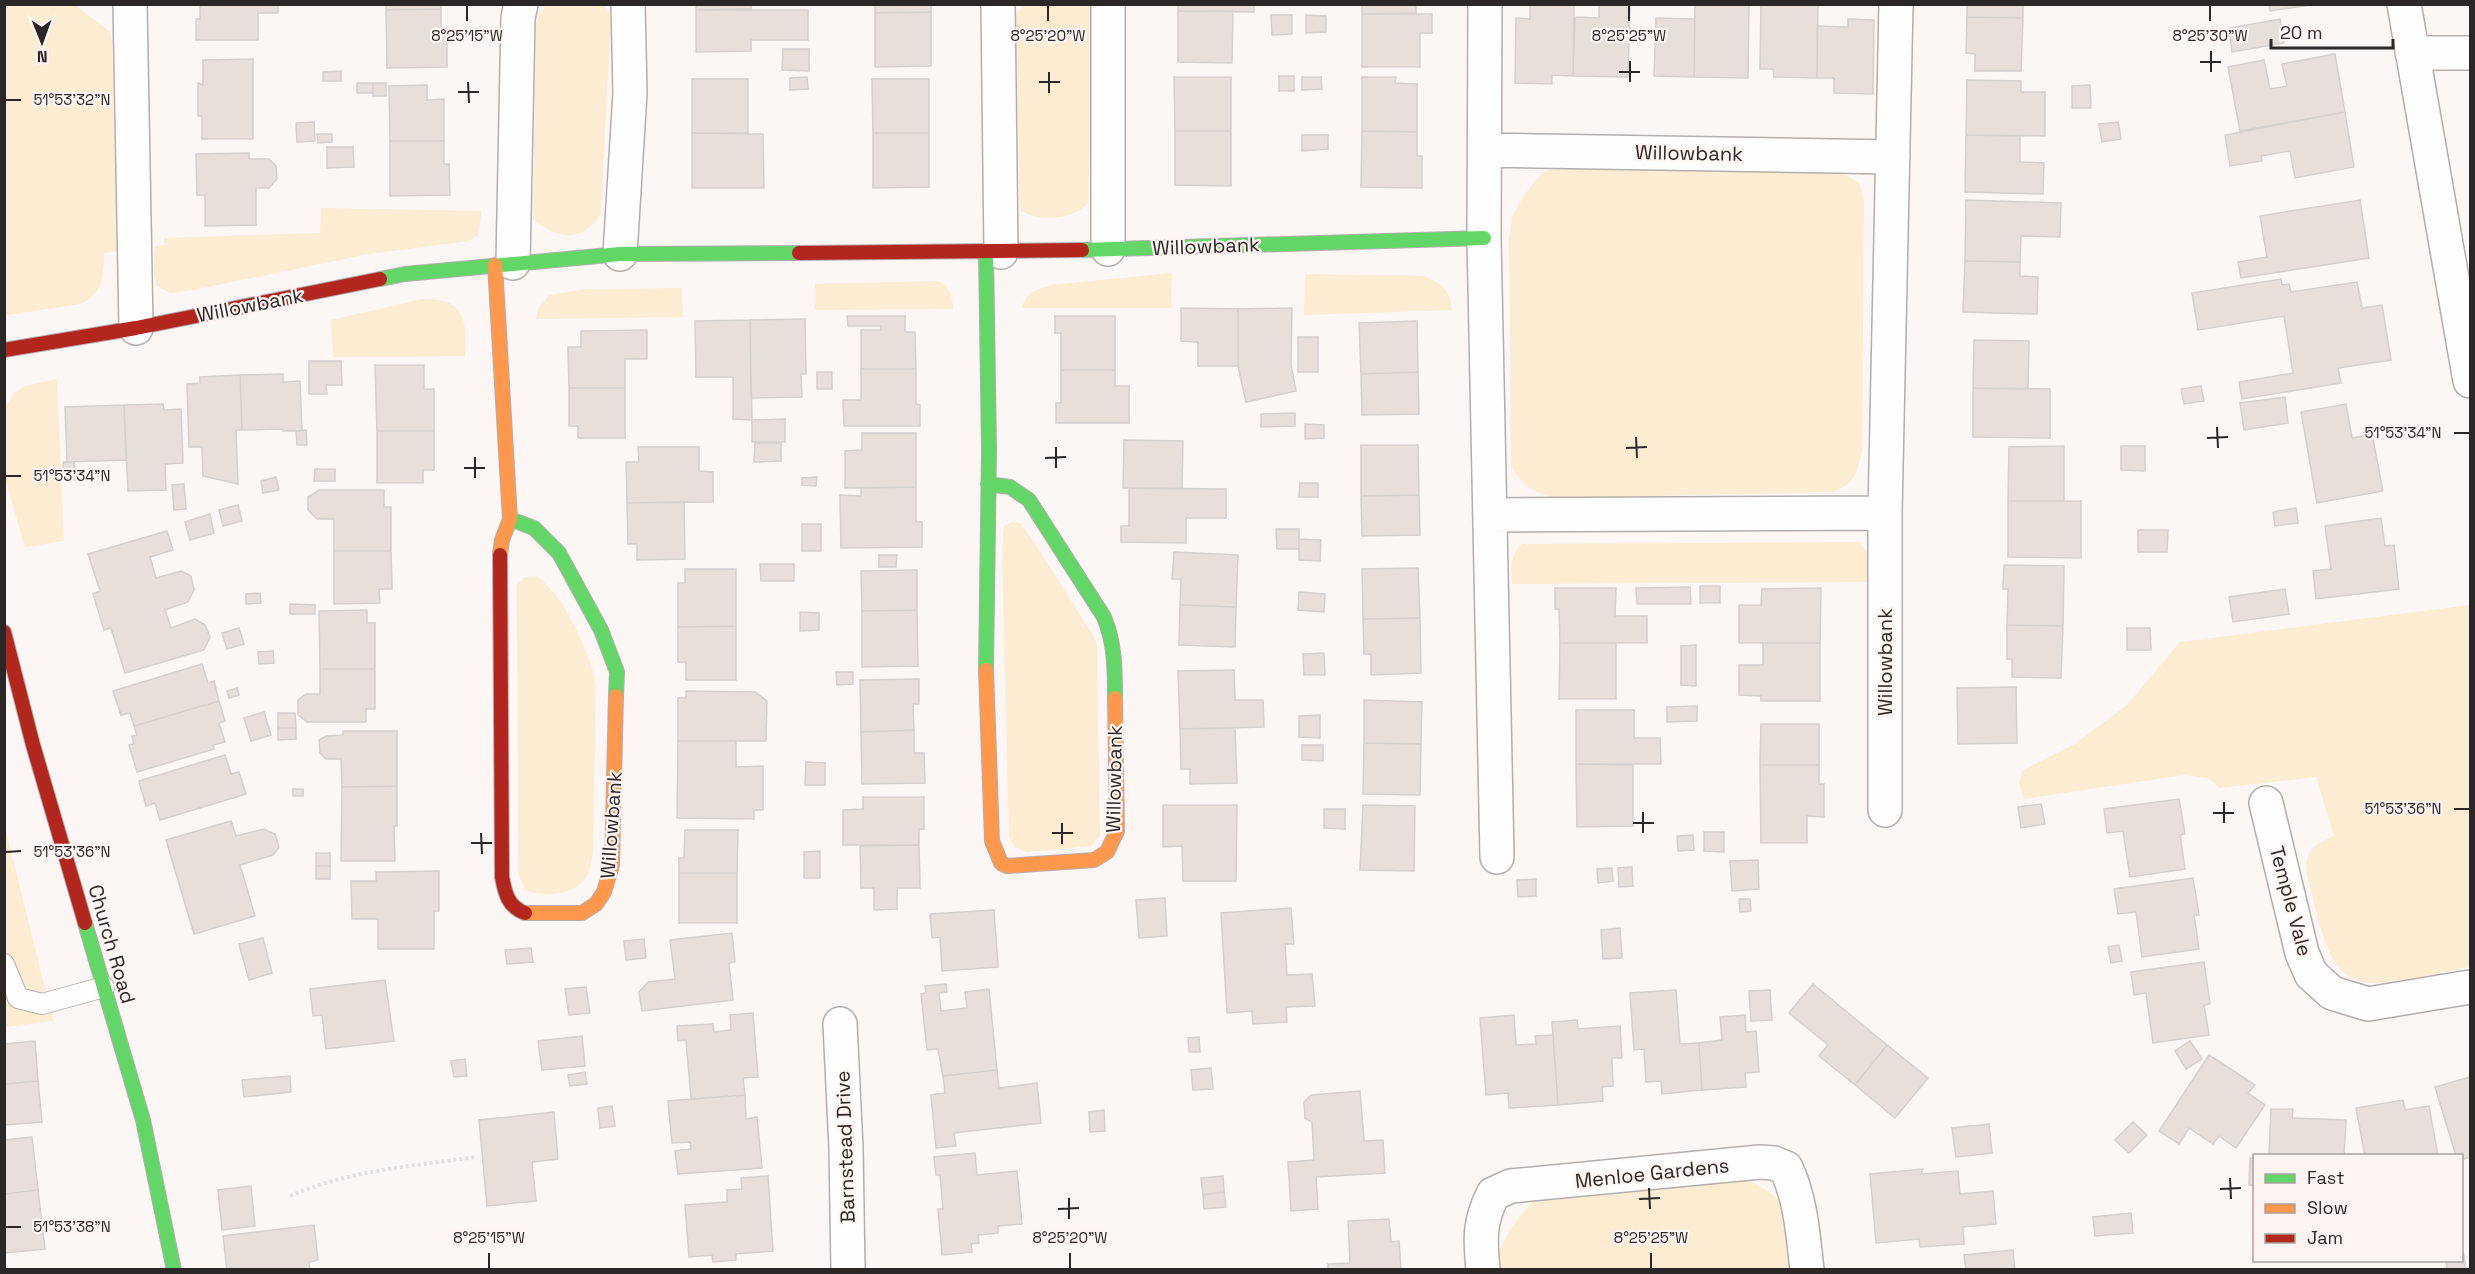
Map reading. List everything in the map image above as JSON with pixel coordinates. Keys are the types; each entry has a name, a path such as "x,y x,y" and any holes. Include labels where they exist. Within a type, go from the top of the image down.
{"street":[{"path":"130,4 136,328"},
{"name":"Willowbank","path":"510,519 534,528 559,553 601,630 617,672 612,865 606,888 598,901 585,912 532,916 516,911 506,898 502,877 499,561 502,540 510,519 504,264 518,18 521,4"},
{"path":"620,254 630,93 628,4"},
{"name":"Willowbank","path":"988,484 1005,484 1013,487 1029,500 1104,617 1110,631 1115,662 1117,831 1107,852 1094,860 1007,866 1001,863 996,855 992,841 985,654 988,484 998,4"},
{"path":"1108,4 1108,249"},
{"path":"1485,4 1484,238 1497,857"},
{"name":"Willowbank","path":"1886,810 1885,513 1896,4"},
{"path":"2404,4 2470,381"},
{"path":"2412,53 2470,53"},
{"name":"Willowbank","path":"1486,150 1893,157"},
{"name":"Willowbank","path":"4,350 136,328 405,274 620,254 993,252 1484,238"},
{"path":"1491,515 1885,513"},
{"name":"Church Road","path":"4,632 36,754 143,1120 174,1269"},
{"name":"Temple Vale","path":"2266,803 2302,952 2311,974 2332,993 2368,1004 2470,987"},
{"name":"Barnstead Drive","path":"840,1024 846,1148 848,1269"},
{"name":"Menloe Gardens","path":"1483,1269 1480,1242 1483,1214 1493,1194 1511,1186 1760,1162 1774,1163 1786,1168 1792,1180 1798,1199 1807,1269"}],"lane":[{"path":"4,964 18,998 32,1003 42,1004 104,987"}],"path":[{"path":"290,1196 322,1182 352,1174 476,1157"}],"shaded area":[{"path":"1027,4 1090,5 1094,11 1088,203 1074,213 1055,218 1036,217 1020,210 1015,22 1017,12"},
{"path":"4,5 75,5 110,32 117,251 104,253 101,283 98,290 88,300 80,304 8,315 4,314"},
{"path":"546,5 603,5 611,15 601,213 587,230 570,235 551,231 533,219 536,25 538,15"},
{"path":"1565,164 1832,172 1847,176 1859,183 1864,200 1862,450 1857,471 1847,485 1833,492 1555,498 1534,490 1520,479 1511,465 1509,238 1513,214 1525,194 1542,173"},
{"path":"321,208 481,211 479,234 469,241 369,254 193,290 170,293 157,286 154,276 155,246 164,245 164,238 320,233"},
{"path":"1172,273 1171,308 1022,308 1029,295 1051,285"},
{"path":"1305,274 1423,276 1444,288 1450,297 1452,310 1304,315"},
{"path":"937,281 948,289 953,309 815,310 815,284"},
{"path":"682,288 683,317 536,319 538,310 549,295 588,289"},
{"path":"422,299 447,302 460,313 464,321 465,356 333,357 331,320"},
{"path":"57,379 64,541 25,547 5,478 5,408 14,393 25,386"},
{"path":"1012,522 1020,523 1028,533 1097,644 1100,835 1091,846 1027,852 1014,847 1009,837 1002,553 1004,526"},
{"path":"1859,542 1867,553 1867,582 1512,584 1513,558 1522,544"},
{"path":"535,576 556,595 574,624 588,656 596,684 593,853 584,880 572,889 556,894 540,894 525,890 519,875 518,862 517,585 525,577"},
{"path":"2470,605 2470,967 2399,981 2371,983 2350,977 2341,969 2327,948 2306,870 2307,859 2311,851 2334,836 2316,777 2219,788 2208,778 2184,775 2024,799 2019,783 2023,770 2073,745 2127,705 2180,642"},
{"path":"4,823 53,1021 5,1027 4,1027"},
{"path":"1742,1178 1771,1193 1782,1206 1791,1269 1500,1269 1499,1251 1513,1225 1537,1196"}],"building":[{"path":"200,4 278,4 278,13 258,13 258,40 196,40 196,19 200,19"},
{"path":"386,4 441,4 441,9 386,10"},
{"path":"696,4 751,4 751,9 696,10"},
{"path":"875,4 931,4 931,12 875,13"},
{"path":"1178,4 1254,4 1254,12 1178,11"},
{"path":"1362,4 1416,4 1416,13 1362,14"},
{"path":"1530,4 1574,4 1573,76 1552,75 1552,84 1515,83 1516,18 1530,19"},
{"path":"1599,4 1630,4 1628,77 1573,76 1575,17 1599,18"},
{"path":"1695,4 1749,4 1748,78 1694,77"},
{"path":"1818,4 1817,78 1774,77 1773,69 1760,69 1761,5"},
{"path":"1967,4 2023,4 2023,18 1967,17"},
{"path":"2269,4 2317,4 2270,11"},
{"path":"441,9 441,37 447,37 447,67 387,68 386,10"},
{"path":"696,10 808,10 808,40 751,40 751,51 696,52"},
{"path":"1178,11 1233,11 1232,63 1178,62"},
{"path":"931,12 931,66 875,67 875,13"},
{"path":"1362,14 1432,14 1432,33 1420,33 1420,67 1362,67"},
{"path":"1271,15 1292,15 1292,34 1272,35"},
{"path":"1306,15 1326,16 1326,32 1306,33"},
{"path":"1967,17 2023,18 2021,71 1975,71 1975,54 1966,53"},
{"path":"1656,18 1695,19 1694,77 1654,76"},
{"path":"1848,19 1874,20 1873,94 1834,93 1834,78 1817,78 1817,26 1848,27"},
{"path":"2280,19 2284,43 2232,52 2229,28"},
{"path":"783,49 809,49 809,71 782,70"},
{"path":"2335,54 2345,112 2240,131 2228,67 2264,60 2270,89 2287,86 2282,64"},
{"path":"253,59 253,139 202,139 202,116 198,116 198,83 203,85 203,60"},
{"path":"341,71 341,81 323,81 323,72"},
{"path":"1279,76 1294,76 1294,91 1279,91"},
{"path":"807,77 808,89 790,90 790,78"},
{"path":"1174,77 1231,77 1231,131 1175,131"},
{"path":"1302,77 1321,77 1322,89 1302,90"},
{"path":"1362,77 1396,77 1395,83 1417,84 1417,132 1362,131"},
{"path":"692,79 748,79 748,133 692,133"},
{"path":"872,79 929,79 929,133 873,133"},
{"path":"1967,80 2021,81 2021,92 2045,92 2045,136 1966,135"},
{"path":"357,83 373,83 373,93 357,93"},
{"path":"373,83 386,83 386,96 373,96"},
{"path":"427,85 427,100 444,99 444,141 390,141 389,86"},
{"path":"2090,85 2091,108 2072,108 2072,86"},
{"path":"2345,112 2354,167 2295,178 2290,151 2261,156 2262,161 2230,166 2225,135"},
{"path":"314,122 315,141 297,142 296,123"},
{"path":"2118,122 2121,139 2102,142 2099,124"},
{"path":"1175,131 1231,131 1231,186 1175,185"},
{"path":"1362,131 1417,132 1417,156 1422,156 1422,188 1361,187"},
{"path":"692,133 763,134 764,188 692,188"},
{"path":"873,133 929,133 929,187 873,188"},
{"path":"317,134 332,134 332,142 318,143"},
{"path":"1302,135 1328,135 1328,149 1302,151"},
{"path":"1966,135 2020,136 2020,162 2044,163 2043,194 1965,192"},
{"path":"390,141 444,141 444,164 449,164 450,195 390,196"},
{"path":"327,147 353,147 354,167 327,168"},
{"path":"249,153 249,159 269,159 276,166 277,179 269,188 256,188 256,225 205,226 205,195 197,195 196,154"},
{"path":"1966,200 2061,203 2060,237 2021,236 2020,262 1965,261"},
{"path":"2360,200 2369,258 2241,278 2238,262 2267,257 2260,216"},
{"path":"1965,261 2020,262 2020,276 2038,277 2037,314 1963,312"},
{"path":"2281,279 2282,285 2289,284 2291,292 2357,282 2362,308 2382,305 2391,360 2338,368 2341,383 2242,399 2239,382 2293,373 2284,316 2198,330 2192,293"},
{"path":"1181,308 1238,309 1238,366 1198,366 1198,342 1181,341"},
{"path":"1292,308 1291,365 1296,391 1246,402 1238,366 1238,309"},
{"path":"847,316 905,316 905,332 915,332 916,369 861,369 861,330 881,330 881,326 848,326"},
{"path":"1055,316 1115,316 1115,370 1061,370 1061,333 1055,333"},
{"path":"805,319 806,374 801,374 802,397 751,398 750,320"},
{"path":"750,320 752,420 733,419 733,377 696,377 695,321"},
{"path":"1417,321 1418,372 1361,374 1359,323"},
{"path":"647,330 647,359 625,359 625,388 569,388 568,347 581,347 581,331"},
{"path":"1298,337 1318,337 1318,372 1298,372"},
{"path":"1974,340 2029,341 2028,389 1973,388"},
{"path":"309,361 341,361 342,385 326,385 327,394 309,394"},
{"path":"375,365 424,365 424,389 434,389 434,431 377,431"},
{"path":"861,369 916,369 916,404 920,405 920,426 844,426 843,400 861,400"},
{"path":"1061,370 1115,370 1115,386 1129,386 1129,423 1056,423 1056,403 1061,403"},
{"path":"817,372 832,372 832,389 817,389"},
{"path":"1418,372 1419,414 1362,415 1361,374"},
{"path":"283,374 283,382 300,381 302,431 242,430 240,375"},
{"path":"240,375 242,430 236,430 238,484 203,476 202,447 189,447 187,384 200,383 200,377"},
{"path":"2201,386 2204,401 2184,404 2181,389"},
{"path":"569,388 625,388 625,438 578,438 578,426 569,426"},
{"path":"1973,388 2050,389 2050,438 1973,437"},
{"path":"2285,397 2288,423 2244,430 2240,403"},
{"path":"163,404 164,410 181,409 183,463 165,464 166,490 128,491 124,405"},
{"path":"2346,404 2352,438 2372,434 2383,491 2317,503 2301,412"},
{"path":"124,405 126,460 67,462 65,407"},
{"path":"1295,413 1295,426 1261,427 1261,414"},
{"path":"785,419 785,442 752,442 752,420"},
{"path":"1305,424 1324,425 1324,438 1305,439"},
{"path":"306,430 307,445 297,445 296,431"},
{"path":"377,431 434,431 434,470 423,470 423,483 377,483"},
{"path":"862,433 916,433 916,487 845,488 845,451 862,450"},
{"path":"1124,440 1183,441 1182,489 1123,488"},
{"path":"755,443 781,443 781,461 754,462"},
{"path":"1361,445 1418,445 1419,495 1361,496"},
{"path":"2064,446 2064,501 2008,501 2009,447"},
{"path":"2121,446 2145,446 2145,471 2121,470"},
{"path":"638,447 699,447 699,471 713,472 713,502 627,503 626,462 639,462"},
{"path":"63,462 74,462 75,480 64,480"},
{"path":"315,469 335,469 335,481 314,481"},
{"path":"276,477 279,490 263,493 261,481"},
{"path":"817,477 816,486 802,485 802,478"},
{"path":"1300,483 1318,483 1318,497 1299,497"},
{"path":"184,484 186,509 174,510 172,485"},
{"path":"916,487 916,522 922,522 922,547 841,548 840,495 861,496 861,488"},
{"path":"1129,488 1226,489 1226,518 1186,518 1186,543 1121,542 1121,526 1129,526"},
{"path":"319,490 384,490 384,507 391,507 391,551 334,551 334,519 317,519 308,510 308,497"},
{"path":"1419,495 1420,535 1362,536 1361,496"},
{"path":"2008,501 2081,501 2081,558 2008,557"},
{"path":"684,502 685,559 637,560 637,544 628,544 627,503"},
{"path":"238,505 242,521 223,526 219,510"},
{"path":"2296,508 2298,523 2275,526 2273,512"},
{"path":"210,514 214,533 190,540 185,522"},
{"path":"2381,518 2385,546 2394,545 2399,589 2316,599 2313,571 2331,569 2325,526"},
{"path":"802,524 821,524 821,551 802,551"},
{"path":"1276,529 1299,529 1299,549 1277,549"},
{"path":"2138,530 2168,530 2167,552 2138,552"},
{"path":"167,531 173,550 150,557 156,578 181,571 191,576 194,590 188,602 165,610 171,628 195,619 205,625 210,637 204,650 125,673 111,628 104,630 93,594 100,591 88,554"},
{"path":"1299,539 1321,540 1320,561 1299,560"},
{"path":"334,551 391,551 392,589 379,589 380,603 334,604"},
{"path":"1174,552 1238,555 1236,607 1180,605 1181,579 1172,579"},
{"path":"879,555 897,555 896,567 879,567"},
{"path":"760,564 794,564 794,581 761,581"},
{"path":"2004,565 2064,566 2063,626 2007,625 2008,589 2003,589"},
{"path":"1418,568 1420,618 1363,619 1362,569"},
{"path":"685,569 736,569 736,626 678,627 678,583 685,583"},
{"path":"917,570 917,610 862,611 861,571"},
{"path":"1700,586 1720,586 1720,603 1700,603"},
{"path":"1690,587 1691,604 1637,604 1636,588"},
{"path":"1555,588 1616,588 1615,616 1647,616 1647,643 1560,643 1559,609 1555,609"},
{"path":"1821,588 1820,643 1739,643 1739,605 1761,605 1762,589"},
{"path":"2285,589 2289,614 2233,622 2229,597"},
{"path":"1299,592 1325,594 1324,612 1298,610"},
{"path":"260,593 261,603 246,604 246,594"},
{"path":"290,604 315,605 315,614 290,614"},
{"path":"1180,605 1236,607 1235,647 1179,645"},
{"path":"367,610 367,623 375,623 375,669 320,669 319,611"},
{"path":"917,610 918,666 862,667 862,611"},
{"path":"800,612 819,613 819,630 800,631"},
{"path":"1420,618 1421,673 1371,675 1371,654 1364,654 1363,619"},
{"path":"2007,625 2063,626 2061,678 2012,677 2012,659 2007,659"},
{"path":"736,626 736,680 686,680 686,662 678,662 678,627"},
{"path":"239,628 244,644 227,649 222,633"},
{"path":"2127,628 2150,628 2151,650 2127,650"},
{"path":"1560,643 1616,643 1616,699 1559,699"},
{"path":"1763,643 1820,643 1820,701 1761,701 1761,696 1739,695 1739,665 1763,665"},
{"path":"1696,645 1696,686 1681,685 1681,646"},
{"path":"273,651 274,663 259,664 258,652"},
{"path":"1324,653 1325,675 1304,675 1303,654"},
{"path":"202,664 208,683 214,681 219,701 134,726 130,713 121,715 113,691"},
{"path":"320,669 375,669 375,709 366,709 366,722 307,722 298,715 298,700 306,694 320,694"},
{"path":"1234,670 1235,700 1263,700 1264,727 1180,729 1178,671"},
{"path":"836,672 853,672 853,684 837,685"},
{"path":"919,679 919,704 913,704 914,730 861,732 860,680"},
{"path":"2016,687 2017,743 1958,744 1957,688"},
{"path":"237,688 239,695 229,698 227,691"},
{"path":"686,691 755,692 767,701 766,741 678,741 678,698 686,698"},
{"path":"1364,700 1422,702 1421,744 1364,743"},
{"path":"219,701 225,721 219,723 225,742 213,745 214,749 137,772 129,745 134,744 132,736 137,735 134,726"},
{"path":"1697,706 1697,721 1667,722 1667,707"},
{"path":"1576,710 1634,710 1634,738 1660,738 1661,764 1576,764"},
{"path":"264,712 271,735 251,741 244,718"},
{"path":"278,713 295,713 296,728 278,728"},
{"path":"1320,715 1320,738 1299,737 1299,716"},
{"path":"1761,724 1819,724 1819,765 1760,765"},
{"path":"278,728 296,728 296,739 278,740"},
{"path":"1235,728 1237,783 1190,784 1190,769 1181,769 1180,729"},
{"path":"914,730 914,753 924,753 925,783 862,784 861,732"},
{"path":"343,731 397,731 397,786 342,787 341,759 326,759 320,753 319,740 326,736 343,735"},
{"path":"678,741 736,741 736,767 763,766 763,810 754,810 754,819 677,818"},
{"path":"1364,743 1421,744 1420,795 1363,794"},
{"path":"1302,745 1323,745 1323,761 1302,760"},
{"path":"225,755 231,774 239,772 246,794 160,820 155,803 146,806 139,781"},
{"path":"806,762 825,763 825,785 805,785"},
{"path":"1576,764 1633,765 1633,826 1577,827"},
{"path":"1760,765 1819,765 1819,784 1824,784 1824,817 1807,816 1807,843 1761,843"},
{"path":"397,786 397,826 394,826 395,861 341,861 342,787"},
{"path":"293,789 303,789 303,796 293,796"},
{"path":"863,797 924,797 924,829 919,829 919,845 843,845 843,810 863,809"},
{"path":"2179,799 2185,834 2180,835 2185,869 2130,877 2123,831 2107,833 2104,809"},
{"path":"2041,804 2045,824 2021,828 2018,807"},
{"path":"1163,805 1237,805 1236,881 1183,881 1182,846 1163,847"},
{"path":"1363,805 1415,806 1414,871 1360,870"},
{"path":"1324,809 1345,809 1345,829 1324,828"},
{"path":"231,821 236,836 264,829 275,834 279,847 273,855 240,865 255,916 194,934 166,840"},
{"path":"685,830 738,830 737,873 679,873 679,858 684,858"},
{"path":"1704,832 1724,832 1724,852 1704,851"},
{"path":"1693,835 1694,850 1678,851 1677,836"},
{"path":"919,845 920,888 897,888 897,909 874,910 874,888 861,888 860,846"},
{"path":"820,851 820,878 804,878 804,852"},
{"path":"316,853 330,853 330,866 316,866"},
{"path":"1758,860 1759,889 1732,891 1730,861"},
{"path":"316,866 330,866 330,879 316,879"},
{"path":"1632,867 1633,886 1619,887 1618,868"},
{"path":"1612,868 1613,881 1598,883 1597,869"},
{"path":"439,871 439,911 434,911 434,949 378,949 378,919 352,919 351,881 376,881 376,872"},
{"path":"679,873 737,873 737,923 679,923"},
{"path":"2193,878 2199,915 2194,915 2199,949 2142,957 2136,912 2118,914 2114,889"},
{"path":"1536,879 1536,896 1518,897 1517,880"},
{"path":"1165,898 1167,936 1139,938 1136,900"},
{"path":"1739,899 1750,899 1751,911 1740,912"},
{"path":"1291,908 1294,944 1285,944 1287,975 1312,974 1315,1006 1286,1007 1287,1022 1253,1024 1252,1011 1227,1013 1221,913"},
{"path":"994,910 998,967 942,971 940,937 932,938 930,914"},
{"path":"1620,928 1622,958 1603,959 1601,930"},
{"path":"732,933 735,962 729,963 733,1000 642,1011 639,992 648,982 675,979 670,940"},
{"path":"263,938 272,973 249,980 239,944"},
{"path":"644,939 646,958 626,960 624,941"},
{"path":"2119,945 2122,961 2111,963 2108,947"},
{"path":"531,948 533,962 507,964 505,950"},
{"path":"2204,962 2210,1004 2204,1005 2209,1035 2153,1043 2146,993 2134,995 2131,972"},
{"path":"385,980 394,1041 326,1049 322,1015 313,1016 310,989"},
{"path":"946,984 947,992 939,993 941,1011 967,1008 965,992 989,989 997,1070 943,1076 938,1049 927,1050 921,994 926,993 925,986"},
{"path":"1813,984 1887,1045 1855,1085 1819,1056 1828,1045 1789,1013"},
{"path":"586,987 590,1013 569,1015 565,989"},
{"path":"1676,990 1680,1044 1699,1043 1702,1090 1662,1094 1661,1081 1646,1082 1644,1049 1634,1050 1630,993"},
{"path":"1770,990 1772,1020 1751,1021 1749,991"},
{"path":"753,1013 758,1077 743,1078 745,1095 691,1099 686,1040 678,1041 677,1026 713,1024 714,1032 731,1030 730,1015"},
{"path":"1514,1015 1516,1045 1536,1044 1535,1036 1553,1035 1558,1105 1509,1108 1508,1093 1486,1095 1480,1018"},
{"path":"1745,1015 1746,1032 1756,1031 1759,1072 1745,1073 1746,1087 1702,1090 1699,1043 1722,1040 1720,1017"},
{"path":"1577,1020 1578,1029 1620,1026 1622,1058 1612,1058 1613,1086 1602,1087 1603,1101 1558,1105 1552,1022"},
{"path":"582,1036 585,1066 542,1070 538,1041"},
{"path":"1199,1037 1200,1052 1189,1052 1188,1038"},
{"path":"35,1041 38,1081 4,1084 4,1044"},
{"path":"2190,1041 2202,1059 2186,1069 2175,1051"},
{"path":"1887,1045 1928,1078 1895,1118 1855,1085"},
{"path":"2209,1055 2255,1085 2248,1093 2265,1105 2236,1148 2219,1136 2213,1144 2189,1128 2179,1144 2159,1131"},
{"path":"465,1059 467,1076 454,1077 451,1061"},
{"path":"1211,1068 1213,1089 1193,1090 1191,1070"},
{"path":"997,1070 999,1088 1037,1083 1041,1123 954,1133 956,1146 936,1148 931,1095 945,1093 943,1076"},
{"path":"585,1072 587,1084 570,1086 568,1075"},
{"path":"290,1076 291,1092 244,1097 242,1080"},
{"path":"2470,1077 2470,1157 2463,1160 2463,1154 2455,1154 2435,1087"},
{"path":"38,1081 42,1122 4,1125 4,1084"},
{"path":"1360,1091 1364,1141 1383,1140 1385,1173 1316,1177 1318,1209 1291,1211 1288,1162 1314,1160 1312,1122 1305,1118 1304,1102 1311,1095"},
{"path":"745,1095 746,1119 757,1117 762,1168 678,1174 675,1151 691,1149 690,1142 672,1143 668,1101"},
{"path":"2403,1100 2405,1110 2429,1106 2438,1154 2365,1154 2356,1108"},
{"path":"612,1106 615,1126 600,1128 598,1108"},
{"path":"2271,1109 2293,1109 2292,1118 2346,1120 2344,1154 2269,1154"},
{"path":"1104,1110 1105,1131 1090,1132 1089,1112"},
{"path":"554,1112 558,1159 532,1162 536,1201 487,1206 479,1120"},
{"path":"2133,1122 2147,1135 2129,1153 2115,1140"},
{"path":"1989,1124 1992,1153 1956,1157 1952,1128"},
{"path":"32,1137 38,1190 4,1194 4,1140"},
{"path":"975,1153 977,1175 1017,1171 1022,1224 998,1226 998,1233 978,1235 979,1243 971,1244 972,1252 942,1255 938,1209 943,1209 940,1175 936,1175 934,1157"},
{"path":"2250,1158 2253,1158 2253,1185 2249,1185"},
{"path":"1923,1169 1921,1174 1958,1171 1960,1194 1993,1191 1996,1224 1963,1227 1964,1244 1920,1247 1919,1239 1876,1243 1870,1174"},
{"path":"768,1176 773,1251 736,1254 736,1260 713,1262 712,1255 689,1257 685,1205 727,1202 727,1190 742,1189 741,1178"},
{"path":"1223,1176 1224,1192 1203,1195 1201,1178"},
{"path":"251,1186 255,1226 222,1230 218,1190"},
{"path":"38,1190 45,1249 4,1253 4,1194"},
{"path":"1224,1192 1226,1207 1204,1209 1203,1195"},
{"path":"2131,1213 2133,1233 2095,1236 2093,1217"},
{"path":"1389,1219 1391,1242 1399,1241 1401,1270 1328,1270 1328,1264 1350,1263 1348,1221"},
{"path":"314,1225 318,1260 309,1262 310,1270 227,1270 223,1236"},
{"path":"2013,1250 2015,1270 1966,1270 1964,1255"},
{"path":"2463,1251 2466,1270 2447,1270 2446,1262 2463,1262"}],"traffic: fast":[{"path":"1082,250 1484,238"},
{"path":"986,252 989,450 986,670"},
{"path":"380,279 405,274 620,254 799,253"},
{"path":"988,484 1010,487 1029,500 1104,617 1112,647 1115,698"},
{"path":"510,519 534,528 559,553 601,630 617,672 616,696"},
{"path":"85,923 143,1120 174,1270"}],"traffic: slow":[{"path":"495,265 510,519 502,540 500,555"},
{"path":"986,670 992,841 1001,863 1007,866 1094,860 1107,852 1117,831 1115,698"},
{"path":"525,913 582,913 596,904 604,892 612,865 616,696"}],"traffic: jam":[{"path":"799,253 1082,250"},
{"path":"4,350 136,328 380,279"},
{"path":"500,555 502,877 511,903 525,913"},
{"path":"4,632 33,745 85,923"}]}
